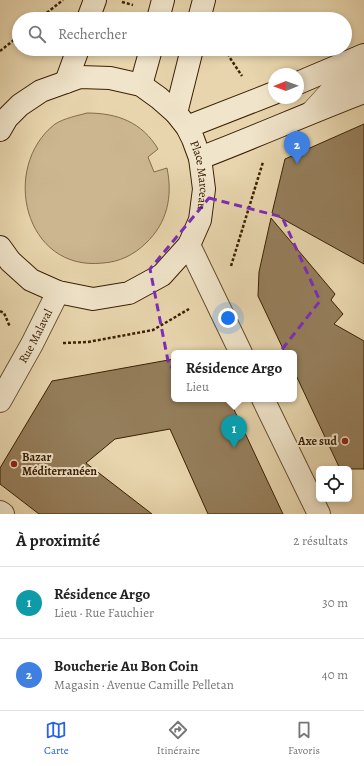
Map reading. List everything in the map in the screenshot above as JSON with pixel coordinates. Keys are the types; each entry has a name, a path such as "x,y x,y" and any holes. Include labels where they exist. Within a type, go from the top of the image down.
{"street":[{"path":"91,12 95,0"},
{"path":"160,12 163,0"},
{"path":"201,12 204,0"},
{"path":"304,80 364,55"},
{"path":"66,82 75,56"},
{"path":"141,85 148,56"},
{"path":"191,56 181,120 268,95"},
{"name":"Place Marceau","path":"0,247 10,261 31,280 58,292 93,299 129,293 162,275 189,245 200,220 204,189 200,158 193,139 181,120 159,98 141,85 110,78 80,77 41,90 20,105 2,122"},
{"path":"200,158 364,92"},
{"path":"189,245 240,350"},
{"name":"Rue Malaval","path":"0,402 32,344 58,292"},
{"path":"264,402 319,514"}],"lane":[{"path":"304,115 326,90 364,74"}],"path":[{"path":"48,12 63,0"},
{"path":"0,51 12,42"},
{"path":"229,56 246,82"},
{"path":"229,272 264,160"},
{"path":"59,344 88,342 153,330 192,306"}],"highlighted area":[{"path":"209,198 282,217 320,301 243,399 169,366 150,269"}],"shaded area":[{"path":"87,113 98,113 118,117 128,121 144,132 158,149 148,157 154,172 167,168 169,179 169,199 167,209 159,227 153,235 146,243 131,254 120,259 103,263 76,261 54,251 39,234 29,213 25,189 28,165 38,143 55,124"}],"building":[{"path":"364,124 364,264 272,213 285,159"},
{"path":"271,218 335,294 331,300 343,314 334,324 364,341 364,469 352,469 352,466 339,466 297,377 297,350 284,350 258,296 259,272"},
{"path":"171,360 171,402 230,402 283,514 208,514 170,429 115,439 86,463 152,514 39,514 0,484 0,468 52,381"}],"place":[{"name":"Boucherie Au Bon Coin","path":"297,164"},
{"name":"Axe sud","path":"345,441"},
{"name":"Résidence Argo","path":"234,448"},
{"name":"Bazar Méditerranéen","path":"14,464"}]}
